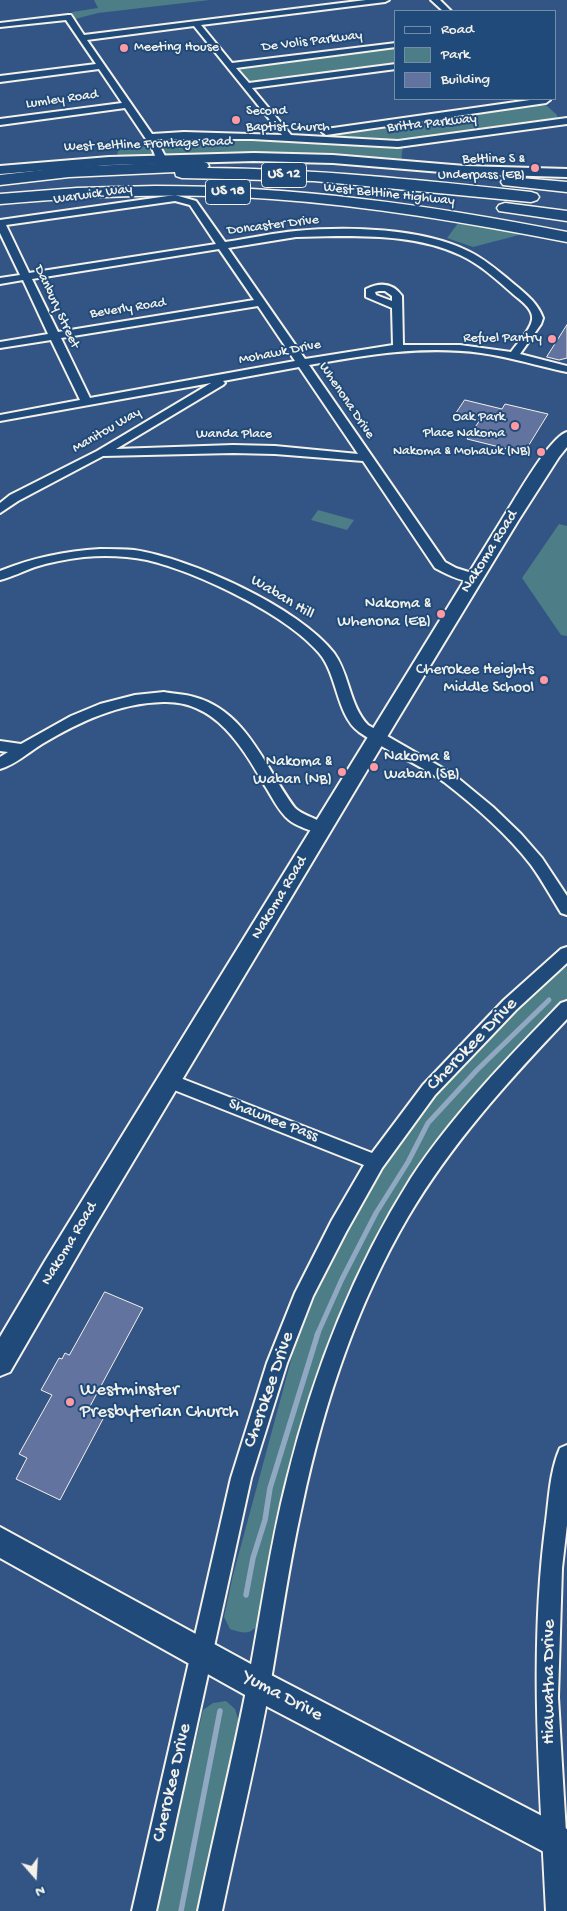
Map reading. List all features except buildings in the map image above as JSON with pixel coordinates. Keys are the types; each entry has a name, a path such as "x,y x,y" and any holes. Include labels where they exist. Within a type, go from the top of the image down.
{"highway":[{"name":"US 18","path":"0,182 100,170 250,165 378,171 567,187"},
{"name":"West Beltline Highway","path":"0,182 150,174 274,174 396,182 567,215"},
{"name":"West Beltline Highway","path":"0,195 146,184 242,185 380,193 567,215"},
{"name":"US 18","path":"0,199 130,191 258,194 361,202 508,226 567,215"},
{"path":"508,226 567,238"}],"main road":[{"name":"West Beltline Frontage Road","path":"0,170 161,158 286,157 465,170 567,173"},
{"name":"Nakoma Road","path":"0,1363 53,1270 170,1081 473,578 552,454 567,437"},
{"name":"Yuma Drive","path":"0,1542 258,1684 561,1844"}],"street":[{"path":"82,38 386,0"},
{"path":"435,0 446,10"},
{"path":"0,26 68,17 150,137 161,158"},
{"path":"196,24 292,137 556,110"},
{"name":"De Volis Parkway","path":"232,66 394,45"},
{"path":"0,78 100,66"},
{"path":"248,86 394,66"},
{"name":"Lumley Road","path":"0,122 128,105"},
{"name":"Britta Parkway","path":"150,137 184,135 292,137 408,143 556,110"},
{"name":"Warwick Way","path":"0,223 158,199 175,198 190,201"},
{"name":"Whenona Drive","path":"190,201 223,246 440,565 451,571 473,578"},
{"name":"Danbury Street","path":"0,223 87,403"},
{"name":"Doncaster Drive","path":"0,281 296,234 324,232 360,233 442,244 475,259 534,307 538,318 536,324 514,355"},
{"name":"Beverly Road","path":"0,346 261,302"},
{"path":"397,306 398,348"},
{"name":"Mohawk Drive","path":"0,418 398,348 453,347 514,355 567,369"},
{"name":"Manitou Way","path":"0,510 14,498 101,453 228,378"},
{"name":"Wanda Place","path":"101,453 250,450 367,458"},
{"path":"0,502 14,498"},
{"name":"Waban Hill","path":"3,572 41,562 75,556 119,553 150,558 203,576 266,606 313,638 334,663 351,715 363,728 448,778 488,811 537,862 567,909"},
{"path":"0,764 53,730 93,711 137,700 163,698 186,700 200,703 218,713 232,726 264,769 294,816 322,829"},
{"path":"0,746 24,748"},
{"name":"Cherokee Drive","path":"144,1911 241,1478 277,1363 305,1293 339,1226 376,1162 429,1090 510,1005 567,953"},
{"path":"210,1911 258,1684 303,1453 323,1387 358,1298 383,1244 408,1201 450,1138 518,1058 567,1008"},
{"name":"Shawnee Pass","path":"170,1081 376,1162"},
{"name":"Hiawatha Drive","path":"558,1911 561,1844 547,1697 551,1568 563,1471 567,1455"}],"green space":[{"path":"94,0 210,0 98,13 75,19 72,12 98,8"},
{"path":"394,46 394,64 256,83 249,81 239,69"},
{"path":"535,104 547,106 557,115 557,118 401,141 328,137 327,134"},
{"path":"258,138 403,145 401,162 117,158 118,149 160,142 162,139"},
{"path":"459,222 523,234 473,247 447,238"},
{"path":"318,510 354,520 347,530 311,520"},
{"path":"559,524 567,526 567,636 561,635 522,578"},
{"path":"567,967 567,1000 467,1109 360,1281 263,1619 249,1632 230,1629 224,1617 233,1575 293,1353 317,1291 345,1232 379,1175 435,1096 556,970"},
{"path":"226,1701 235,1709 240,1725 202,1911 156,1911 203,1710 213,1703"}],"waterway":[{"path":"317,1335 342,1279 376,1213 408,1162 428,1123 477,1070 549,1000"},
{"path":"246,1595 253,1558 265,1520 270,1488 318,1333"},
{"path":"181,1911 220,1711"}],"place":[{"name":"Meeting House","path":"124,48"},
{"name":"Second Baptist Church","path":"236,120"},
{"name":"Beltline S & Underpass (EB)","path":"535,168"},
{"name":"Refuel Pantry","path":"552,339"},
{"name":"Oak Park Place Nakoma","path":"515,426"},
{"name":"Nakoma & Mohawk (NB)","path":"541,452"},
{"name":"Nakoma & Whenona (EB)","path":"441,614"},
{"name":"Cherokee Heights Middle School","path":"544,680"},
{"name":"Nakoma & Waban (SB)","path":"374,767"},
{"name":"Nakoma & Waban (NB)","path":"342,772"},
{"name":"Westminster Presbyterian Church","path":"70,1402"}]}
